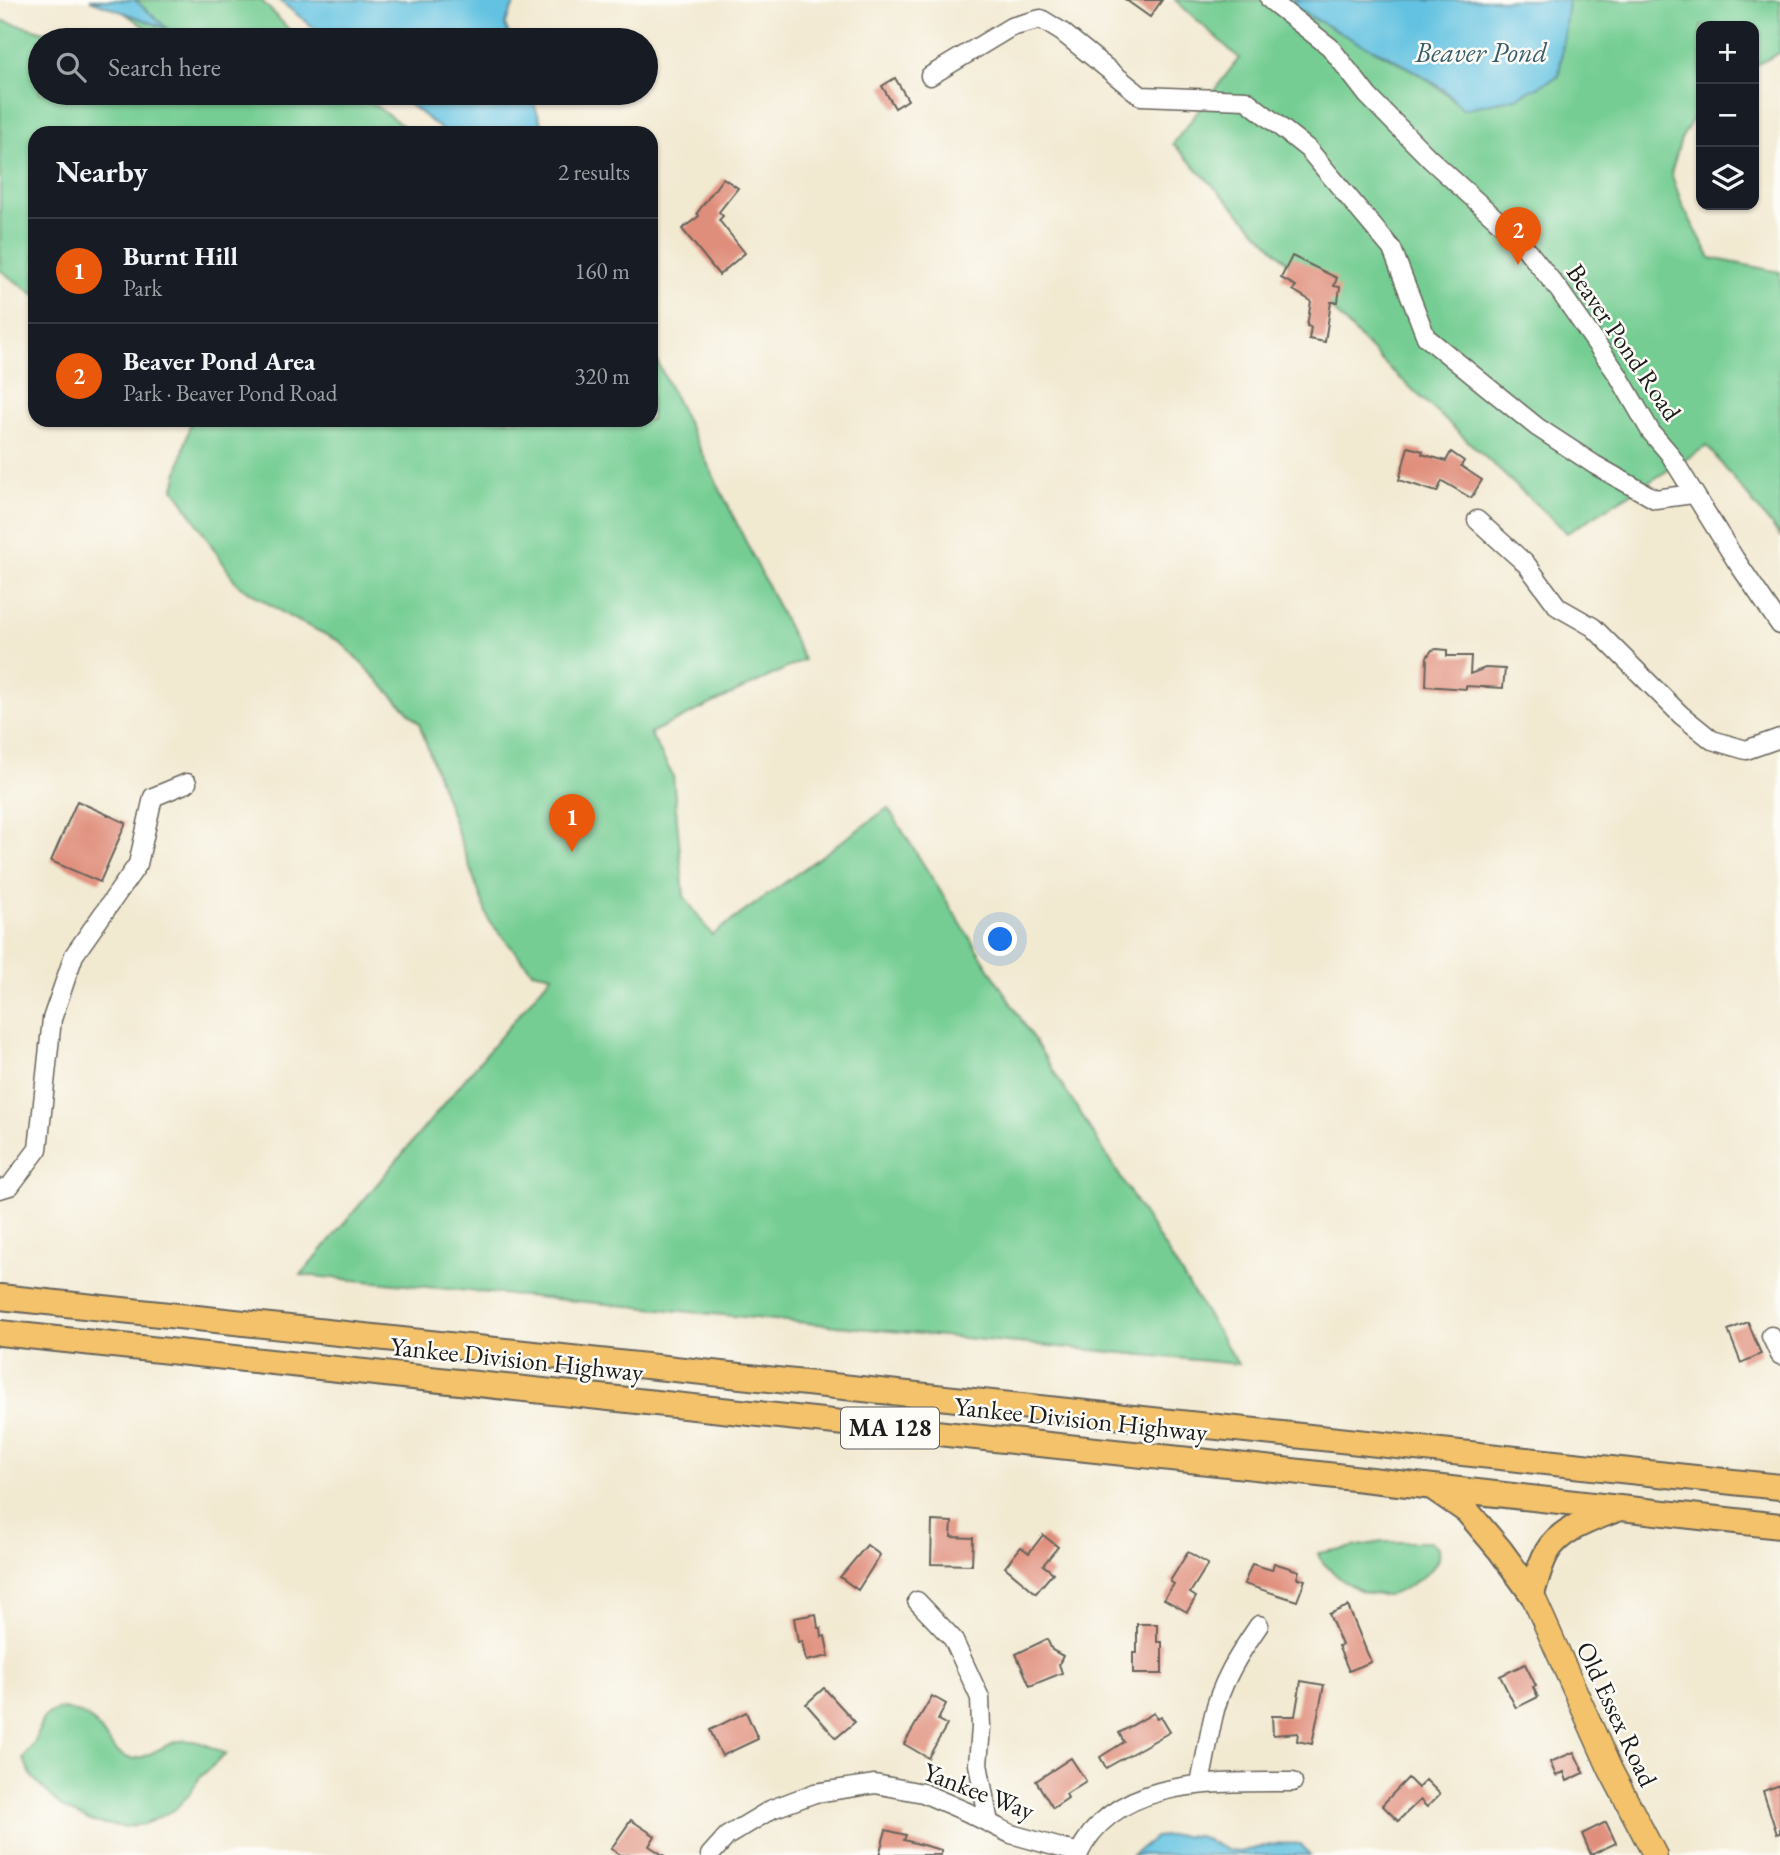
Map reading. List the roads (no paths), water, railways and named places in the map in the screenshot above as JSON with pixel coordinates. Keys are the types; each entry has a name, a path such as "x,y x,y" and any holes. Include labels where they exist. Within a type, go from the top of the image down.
{"highway":[{"name":"Yankee Division Highway","path":"0,1297 1780,1487"},
{"name":"Yankee Division Highway","path":"0,1334 1431,1486 1780,1526"},
{"path":"1740,1483 1780,1479"},
{"path":"1431,1486 1467,1511 1532,1594"},
{"path":"1532,1594 1547,1552 1562,1536 1585,1522 1619,1508"}],"main road":[{"name":"Old Essex Road","path":"1532,1594 1610,1769 1655,1855"}],"street":[{"name":"Beaver Pond Road","path":"1270,0 1330,47 1368,96 1412,141 1518,239 1559,290 1603,353 1780,625"},
{"path":"930,76 1011,27 1041,19 1062,32 1141,96 1245,100 1308,149 1392,248 1426,337 1537,427 1595,465 1655,499 1693,494"},
{"path":"1476,520 1527,565 1558,607 1593,627 1681,715 1712,740 1746,750 1780,738"},
{"path":"0,1189 10,1186 38,1149 52,1019 74,955 138,864 153,797 187,783"},
{"path":"1771,1336 1780,1355"},
{"path":"918,1601 953,1639 980,1698 978,1764 989,1823"},
{"path":"1200,1783 1213,1717 1224,1684 1241,1651 1259,1625"},
{"path":"1078,1854 1085,1839 1112,1813 1146,1795 1200,1783 1293,1782"},
{"name":"Yankee Way","path":"710,1855 727,1836 772,1809 815,1793 875,1784 923,1793 1011,1834 1078,1854"}],"water":[{"path":"90,0 135,0 165,28"},
{"path":"279,0 516,0 505,24 506,28 314,28"},
{"name":"Beaver Pond","path":"1280,0 1568,0 1559,76 1516,98 1463,109 1443,89 1421,75"},
{"path":"410,105 534,105 542,126 437,126"},
{"path":"1198,1836 1227,1850 1238,1852 1280,1843 1301,1844 1310,1855 1132,1855 1155,1837"}],"place":[{"name":"Beaver Pond Area","path":"1518,265"},
{"name":"Burnt Hill","path":"572,852"}]}
